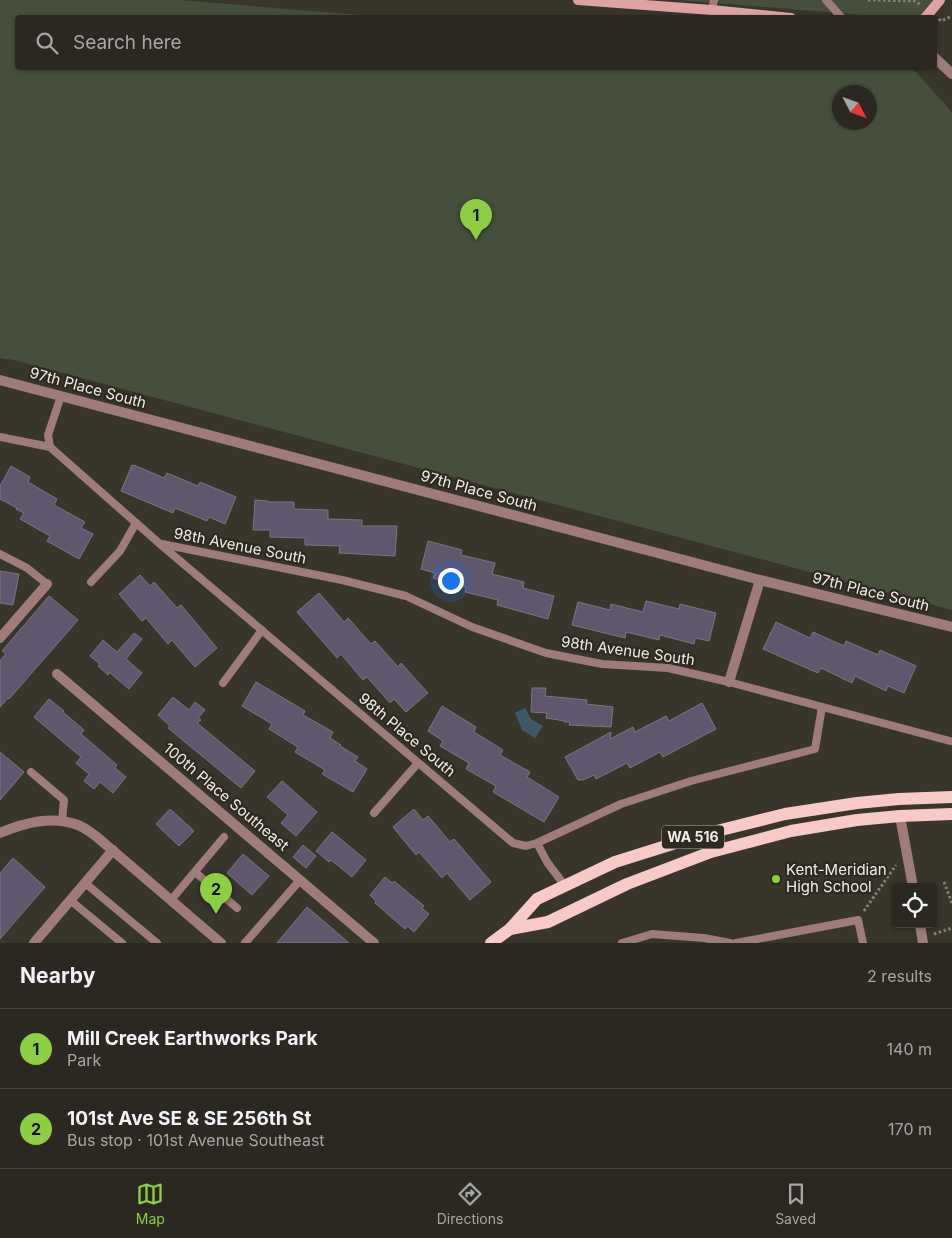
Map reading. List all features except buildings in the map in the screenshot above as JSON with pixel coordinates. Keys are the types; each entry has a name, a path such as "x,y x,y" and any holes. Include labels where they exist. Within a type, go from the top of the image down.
{"main road":[{"name":"WA 516","path":"491,943 510,929 537,898 615,862 701,835 785,814 857,803 952,797"},
{"name":"WA 516","path":"510,929 548,922 627,884 712,852 791,831 856,820 952,814"}],"street":[{"path":"578,0 713,5 773,15"},
{"path":"927,15 940,0"},
{"path":"937,60 952,74"},
{"name":"97th Place South","path":"0,380 760,580 952,627"},
{"path":"729,682 760,580"},
{"path":"0,638 47,584"},
{"name":"100th Place Southeast","path":"57,674 374,943"},
{"path":"900,816 912,883"},
{"path":"0,833 25,823 40,821 62,821 78,825 113,850 221,943"},
{"path":"34,943 113,850"}],"lane":[{"path":"826,0 839,15"},
{"path":"0,436 50,447 48,435 61,396"},
{"name":"98th Place South","path":"50,447 160,544 513,843 526,846 537,843 621,804 690,781 815,749 822,708"},
{"path":"91,582 120,551 136,523"},
{"name":"98th Avenue South","path":"160,544 342,580 406,596 472,627 546,653 602,664 668,668 729,682 822,708 950,740"},
{"path":"0,554 27,568 47,584"},
{"path":"224,682 262,630"},
{"path":"374,813 418,763"},
{"path":"31,772 64,800 62,821"},
{"path":"171,900 224,837"},
{"path":"537,843 565,886"},
{"path":"195,872 237,908"},
{"path":"245,943 300,880"},
{"path":"85,883 157,943"},
{"path":"70,900 122,943"},
{"path":"738,943 858,920 863,943"},
{"path":"622,943 652,934 704,938 730,943"}],"path":[{"path":"868,0 915,1 927,15"},
{"path":"937,19 942,21 952,16"},
{"path":"858,920 906,850"},
{"path":"944,882 952,903"},
{"path":"923,940 952,928"}],"green space":[{"path":"0,0 180,0 361,15 15,15 15,70 914,70 952,112 952,610 14,360 0,358"},
{"path":"678,0 940,0 928,15 863,15"}],"water":[{"path":"525,708 531,719 543,726 535,738 522,730 515,713"}],"place":[{"name":"Mill Creek Earthworks Park","path":"476,240"},
{"name":"Kent-Meridian High School","path":"776,879"},
{"name":"101st Ave SE & SE 256th St","path":"216,914"}]}
